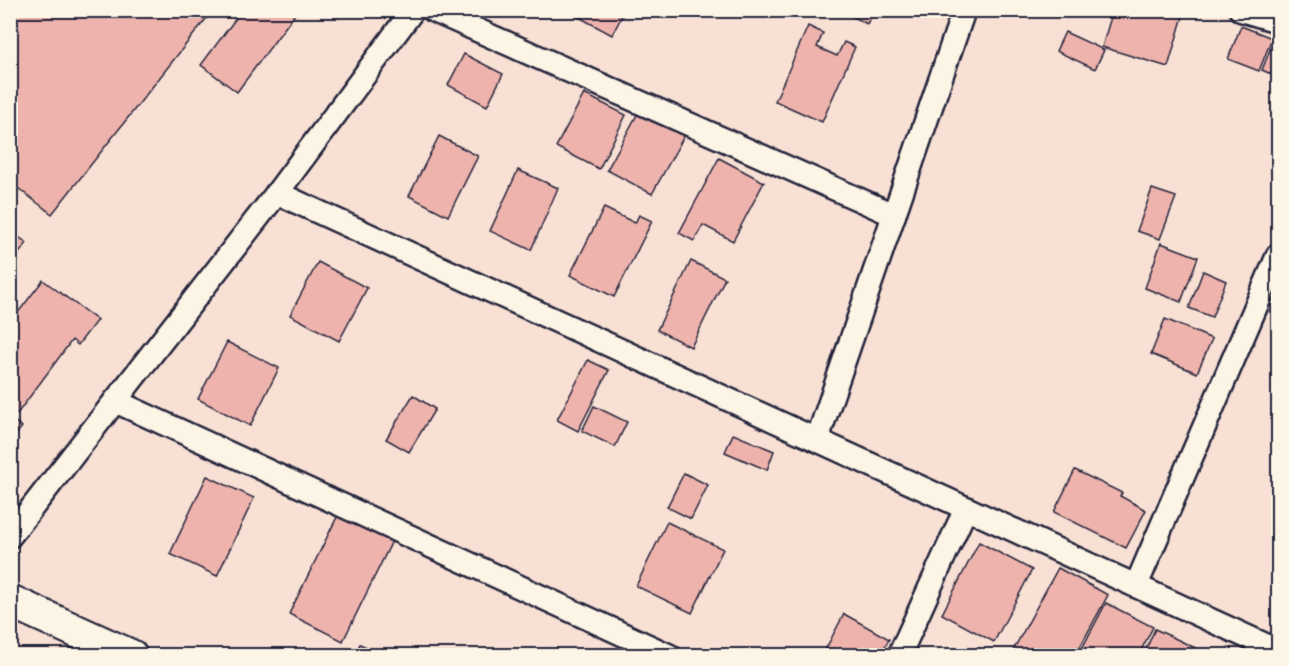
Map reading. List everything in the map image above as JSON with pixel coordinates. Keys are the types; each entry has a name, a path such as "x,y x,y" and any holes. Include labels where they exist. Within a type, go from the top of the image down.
{"street":[{"path":"10,536 277,193 413,10"},
{"path":"432,10 894,215"},
{"path":"817,440 964,10"},
{"path":"1241,10 1278,21"},
{"path":"277,193 1278,651"},
{"path":"1136,586 1277,262"},
{"path":"115,401 670,656"},
{"path":"899,656 966,508"},
{"path":"10,601 132,656"},
{"path":"10,619 92,656"}],"building":[{"path":"10,10 213,10 52,214 10,182"},
{"path":"242,10 298,10 237,92 201,65"},
{"path":"566,10 625,10 612,35"},
{"path":"840,10 874,10 867,24"},
{"path":"1113,10 1166,10 1183,16 1168,67 1102,47"},
{"path":"808,26 823,33 817,47 837,56 844,42 855,47 822,122 775,101"},
{"path":"1241,26 1272,38 1259,71 1228,59"},
{"path":"1065,32 1104,50 1095,69 1056,51"},
{"path":"1275,37 1278,39 1278,77 1262,70"},
{"path":"464,54 503,74 487,106 448,85"},
{"path":"584,94 626,115 599,169 556,147"},
{"path":"639,111 684,136 652,194 607,170"},
{"path":"439,136 478,156 448,216 409,196"},
{"path":"719,158 764,182 733,241 703,225 694,241 679,233"},
{"path":"518,170 558,188 531,250 490,231"},
{"path":"1152,189 1176,197 1160,239 1137,231"},
{"path":"604,208 635,223 639,215 652,221 614,297 570,275"},
{"path":"10,231 27,243 10,265"},
{"path":"1161,243 1198,257 1181,302 1145,288"},
{"path":"691,261 725,278 691,347 657,330"},
{"path":"318,262 367,288 339,341 290,315"},
{"path":"1203,271 1226,281 1212,317 1189,308"},
{"path":"43,280 97,320 78,345 72,340 17,414 10,409 10,323"},
{"path":"1165,319 1212,339 1197,373 1151,354"},
{"path":"227,342 279,368 250,426 198,399"},
{"path":"588,360 609,370 578,431 557,420"},
{"path":"413,395 435,409 409,452 386,439"},
{"path":"594,406 627,422 615,447 582,431"},
{"path":"10,418 22,427 10,442"},
{"path":"733,434 774,451 767,470 725,452"},
{"path":"1075,470 1122,493 1120,496 1146,510 1126,548 1054,512"},
{"path":"684,473 708,485 691,519 667,507"},
{"path":"207,476 254,498 217,576 170,554"},
{"path":"339,513 393,539 343,641 289,614"},
{"path":"667,522 723,549 692,613 636,586"},
{"path":"979,542 1032,570 994,642 942,614"},
{"path":"1058,568 1108,595 1075,656 1010,656"},
{"path":"1106,603 1153,627 1138,656 1078,656"},
{"path":"844,614 889,639 880,656 822,656"},
{"path":"1155,629 1206,653 1205,656 1143,656"},
{"path":"360,644 384,656 354,656"}]}
